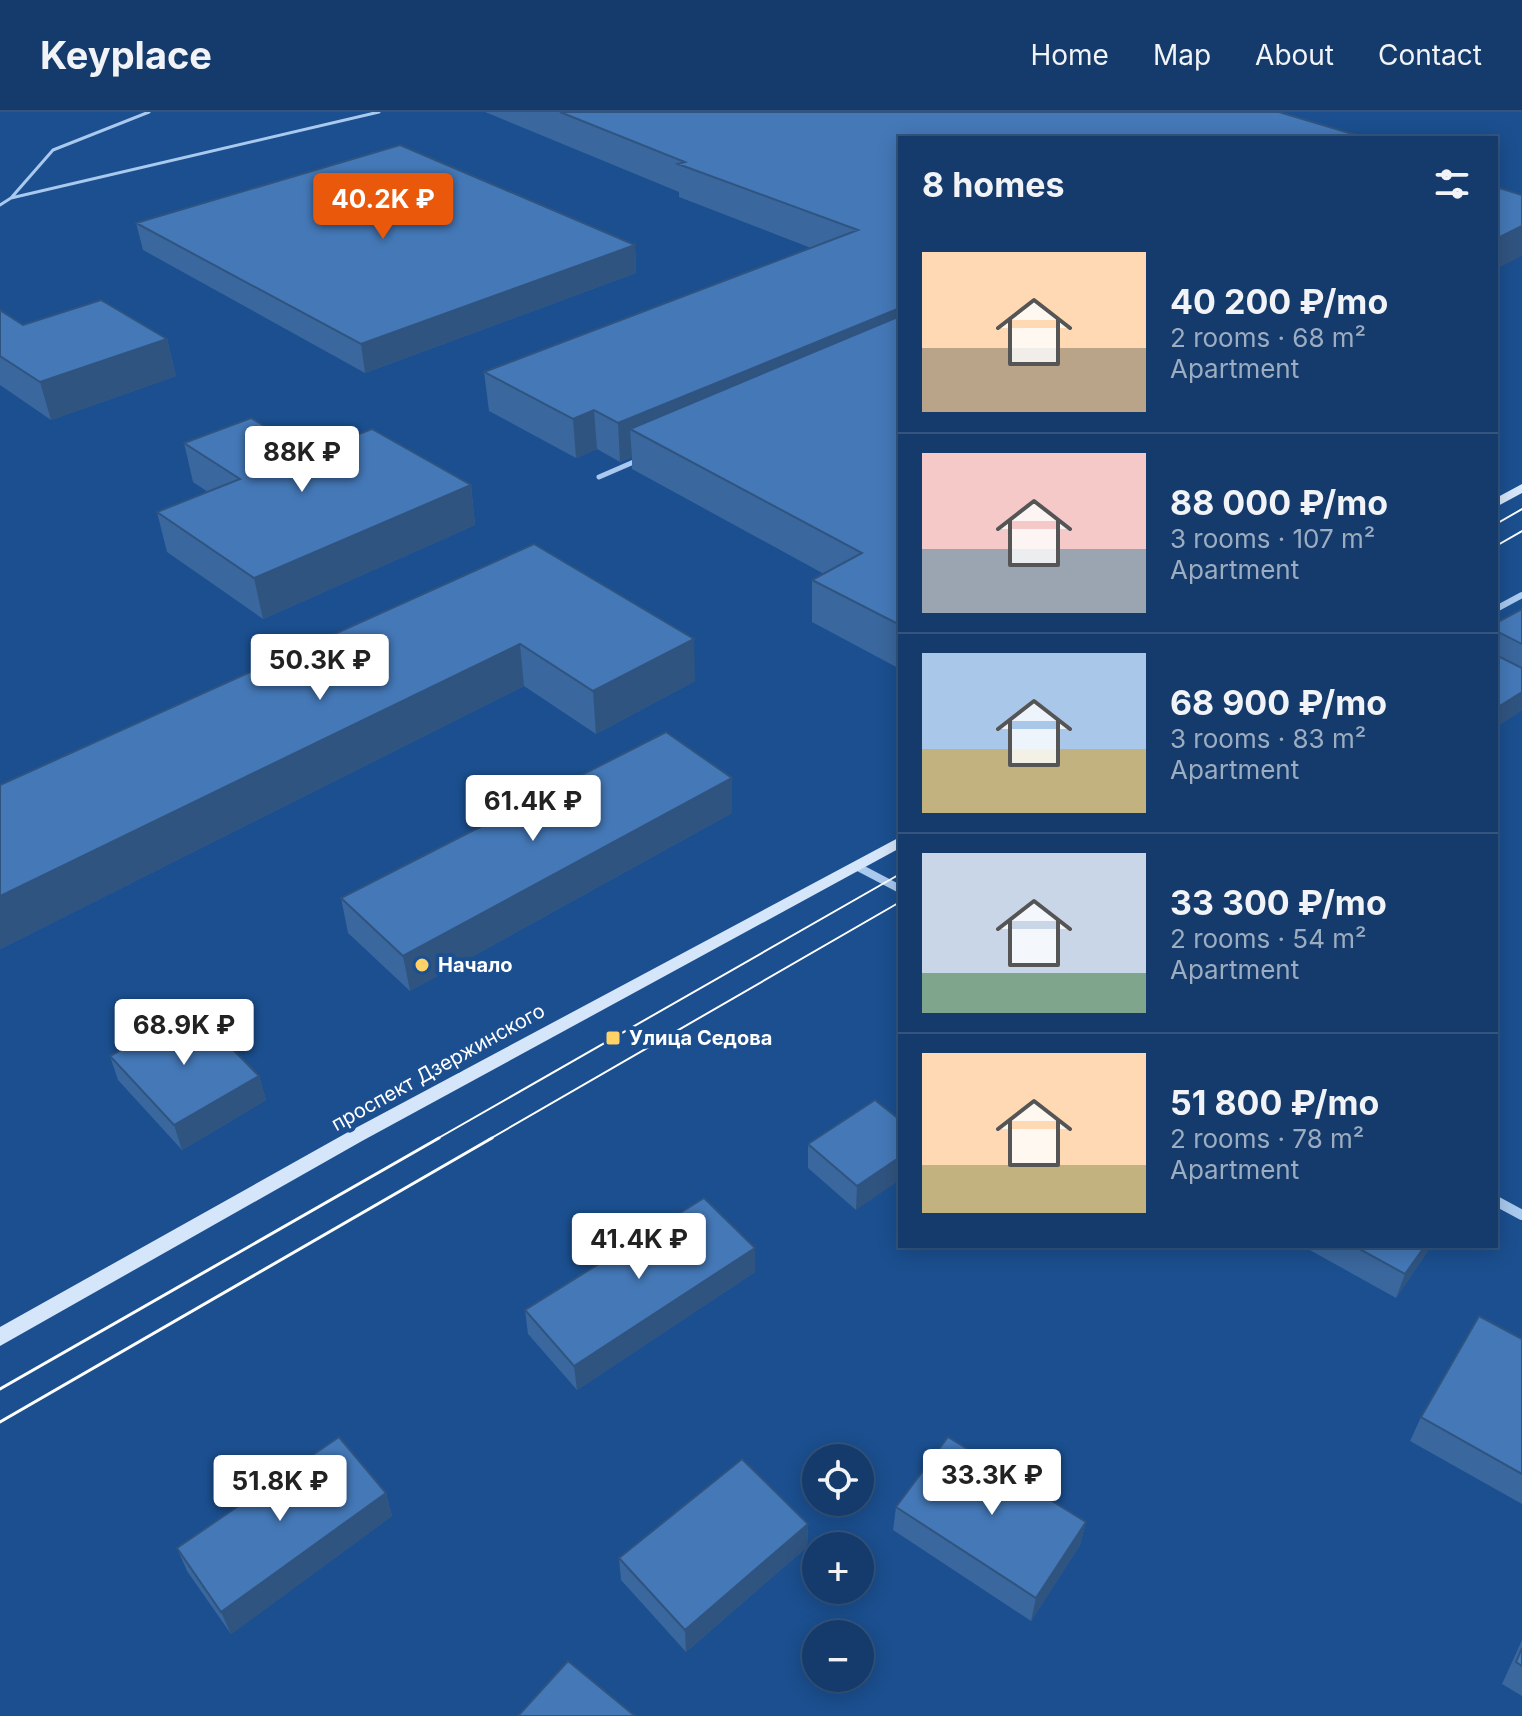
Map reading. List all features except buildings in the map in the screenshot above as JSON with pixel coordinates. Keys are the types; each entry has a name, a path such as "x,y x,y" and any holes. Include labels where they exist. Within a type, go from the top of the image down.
{"main road":[{"path":"1498,502 1522,488"},
{"name":"проспект Дзержинского","path":"0,1337 356,1136 898,843"}],"street":[{"path":"1498,608 1522,595"},
{"path":"856,866 898,888"},
{"path":"1498,1202 1522,1215"}],"lane":[{"path":"0,205 11,198 53,150 149,112"},
{"path":"11,198 379,112"},
{"path":"599,477 642,459"}],"tram line":[{"path":"1498,523 1522,509"},
{"path":"1498,545 1522,531"},
{"path":"435,1140 898,875"},
{"path":"488,1140 898,903"},
{"path":"0,1389 439,1138"},
{"path":"0,1422 492,1138"}],"place":[{"name":"Начало","path":"422,965"},
{"name":"Улица Седова","path":"613,1038"}]}
